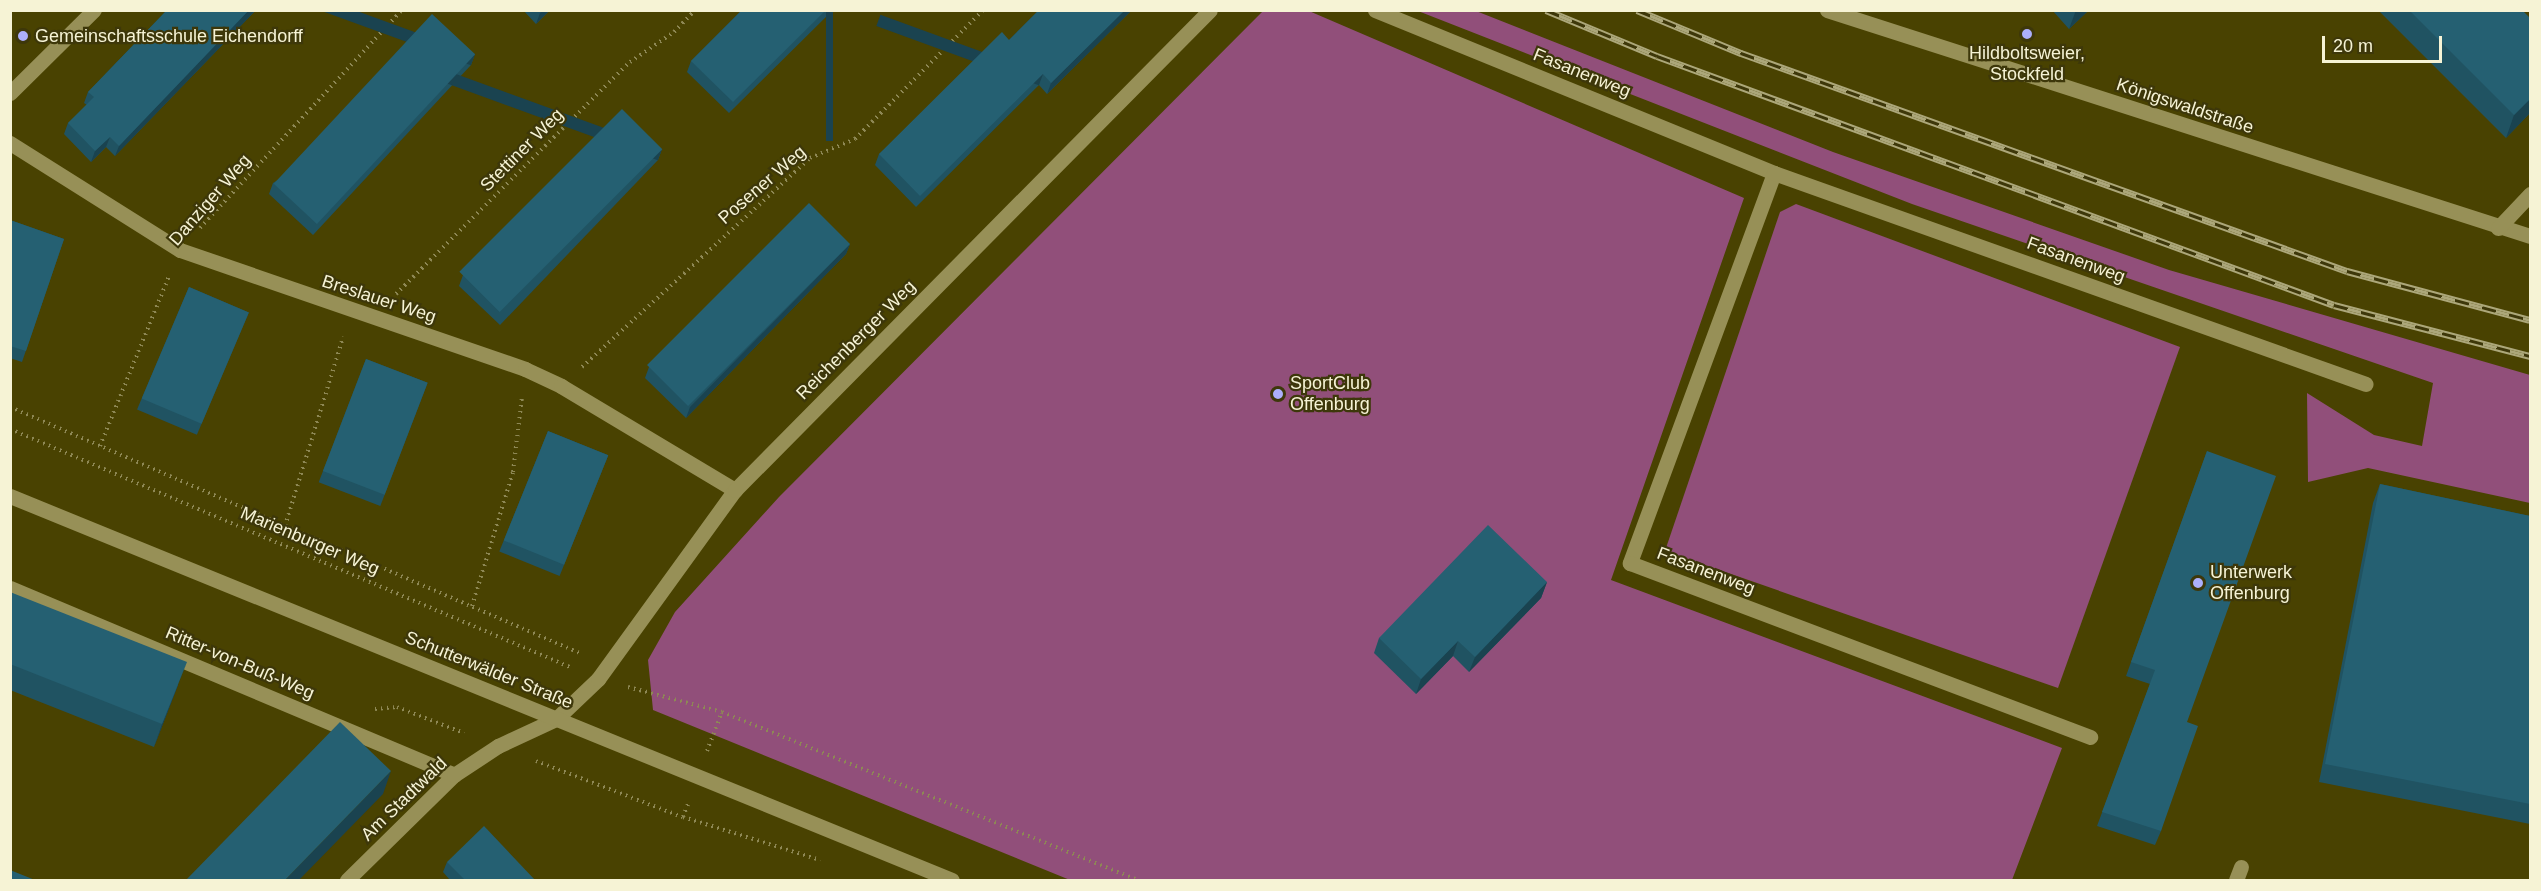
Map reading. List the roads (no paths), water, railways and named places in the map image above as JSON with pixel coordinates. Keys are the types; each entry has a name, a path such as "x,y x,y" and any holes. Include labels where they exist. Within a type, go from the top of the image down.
{"street":[{"path":"10,93 94,10"},
{"name":"Reichenberger Weg","path":"556,719 598,679 735,490 1210,10"},
{"name":"Fasanenweg","path":"1375,10 1774,173 2366,384"},
{"name":"Königswaldstraße","path":"1827,10 2498,228 2530,236"},
{"name":"Breslauer Weg","path":"10,143 180,250 351,312 374,316 525,369 561,386 735,490"},
{"name":"Fasanenweg","path":"1774,173 1630,563 2090,737"},
{"path":"2498,228 2530,194"},
{"name":"Schutterwälder Straße","path":"10,496 952,880"},
{"name":"Ritter-von-Buß-Weg","path":"10,588 454,775"},
{"name":"Am Stadtwald","path":"348,880 454,775 498,747 556,719"}],"railway":[{"path":"1546,10 1657,56 2334,305 2530,356"},
{"path":"1637,10 1741,53 2347,271 2530,320"}],"place":[{"name":"Hildboltsweier, Stockfeld","path":"2027,34"},
{"name":"Gemeinschaftsschule Eichendorff","path":"23,36"},
{"name":"SportClub Offenburg","path":"1278,394"},
{"name":"Unterwerk Offenburg","path":"2198,583"}]}
